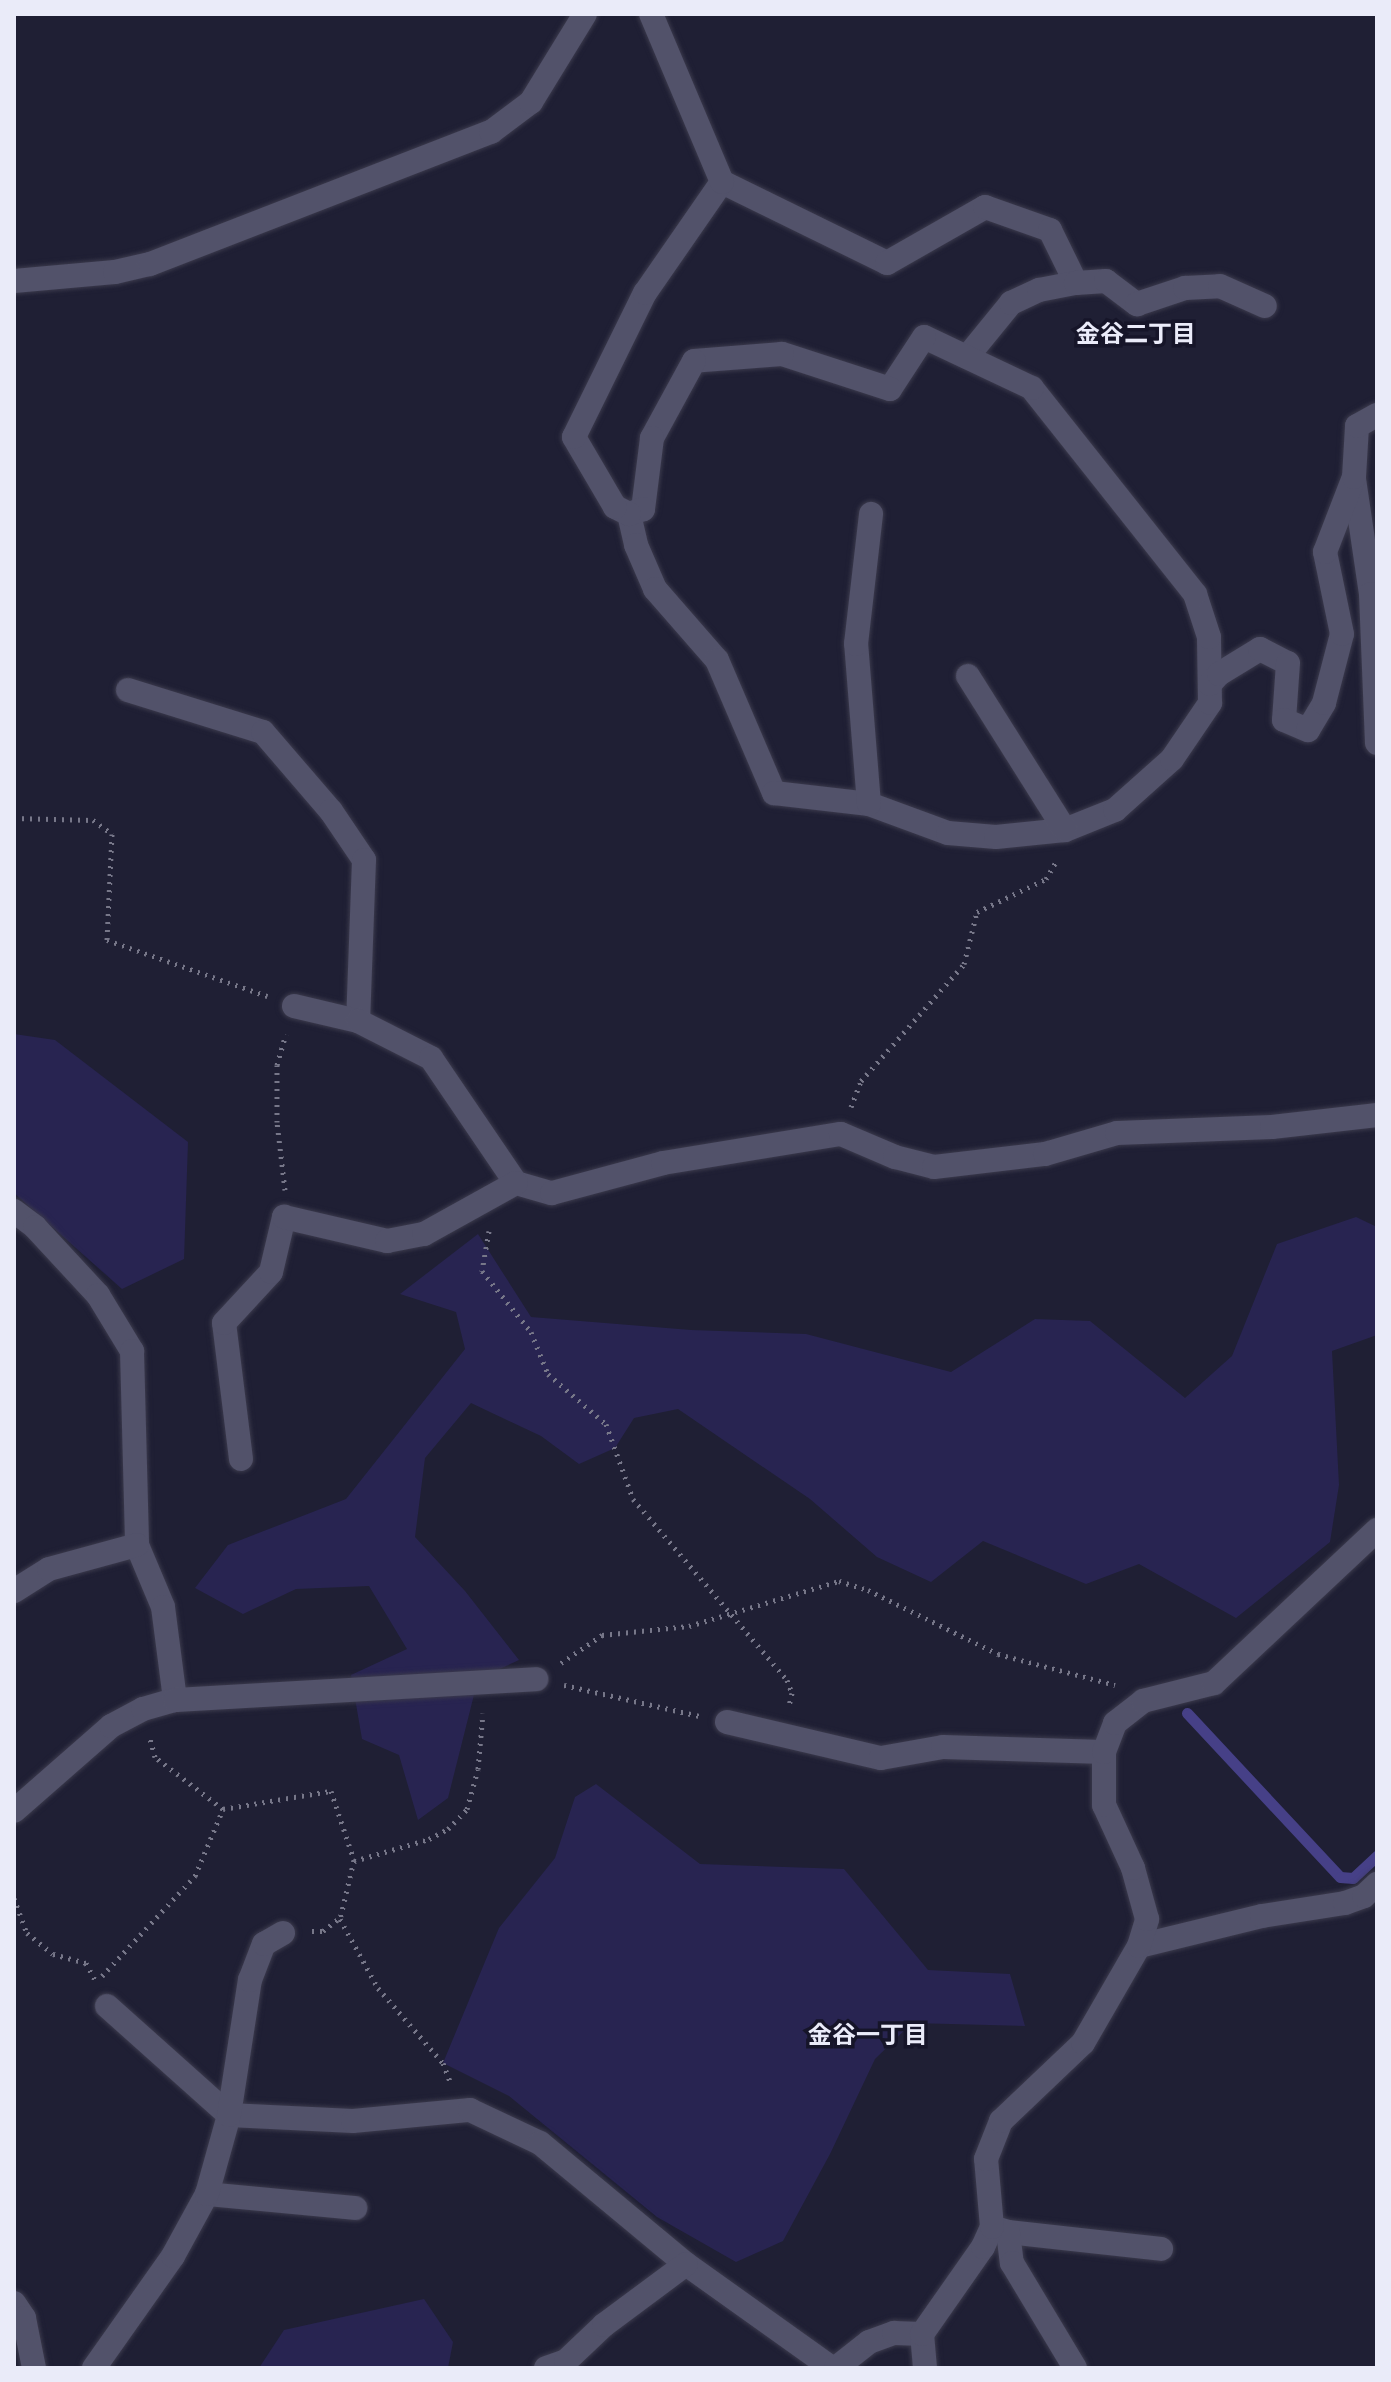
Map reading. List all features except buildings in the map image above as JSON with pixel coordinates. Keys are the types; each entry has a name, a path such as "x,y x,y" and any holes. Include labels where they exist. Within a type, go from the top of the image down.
{"street":[{"path":"14,281 115,272 150,264 491,132 531,102 585,14"},
{"path":"651,14 722,182 887,263 985,207 1050,230 1076,283"},
{"path":"629,514 636,545 655,589 717,660 774,793 869,804 948,833 996,837 1065,830 1115,810 1172,759 1210,703 1209,637 1195,594 1032,388 924,337 890,389 782,354 694,361 652,438 643,509 629,514 615,507 574,437 645,293 722,182"},
{"path":"967,357 1011,303 1039,290 1076,283 1106,281 1137,304 1185,288 1220,286 1265,306"},
{"path":"1377,415 1357,426 1354,477 1371,594 1377,743"},
{"path":"1210,684 1219,674 1260,649 1288,663 1284,720 1308,730 1324,703 1342,634 1325,552 1354,477"},
{"path":"869,804 856,644 871,514"},
{"path":"968,676 1065,830"},
{"path":"128,690 263,732 331,811 364,860 358,1021"},
{"path":"294,1006 358,1021 431,1058 516,1183 552,1193 663,1163 841,1134 895,1157 934,1167 1045,1154 1117,1133 1272,1127 1377,1115"},
{"path":"241,1459 224,1323 271,1272 284,1217 387,1241 424,1234 516,1183"},
{"path":"14,1211 35,1227 98,1295 132,1351 137,1545 163,1607 175,1700"},
{"path":"1075,2368 1012,2263 1000,2229 986,2159 1001,2121 1083,2043 1139,1946 1147,1919 1133,1868 1104,1805 1104,1752 1115,1723 1143,1701 1214,1683 1376,1534"},
{"path":"14,1591 49,1569 137,1545"},
{"path":"14,1811 111,1726 143,1709 175,1700 536,1679"},
{"path":"727,1722 881,1758 943,1747 1104,1752"},
{"path":"1139,1946 1262,1916 1345,1903 1364,1896 1377,1884"},
{"path":"94,2368 173,2256 207,2194 229,2115 250,1980 264,1944 283,1933"},
{"path":"107,2006 229,2115 353,2121 470,2110 540,2143 686,2264 834,2368 869,2342 894,2333 922,2334"},
{"path":"207,2194 355,2208"},
{"path":"1000,2229 1161,2249"},
{"path":"925,2368 922,2334 983,2247 1000,2229"},
{"path":"546,2368 566,2361 604,2325 686,2264"},
{"path":"14,2303 24,2318 34,2368"}],"path":[{"path":"14,818 93,820 112,834 107,940 294,1006 277,1065 277,1122 285,1176 284,1217"},
{"path":"841,1134 861,1081 964,964 977,912 1046,879 1061,853 1065,830"},
{"path":"516,1183 491,1222 482,1271 531,1332 548,1374 606,1424 633,1499 787,1680 792,1693 783,1735"},
{"path":"536,1679 602,1635 689,1626 839,1581 868,1590 998,1654 1119,1686 1143,1701"},
{"path":"536,1679 727,1722"},
{"path":"354,1860 429,1839 448,1829 467,1809 478,1769 486,1684"},
{"path":"143,1709 155,1757 223,1809 331,1791 354,1860 348,1901 340,1919 323,1931 283,1933"},
{"path":"14,1898 27,1933 53,1954 86,1963 96,1982 195,1876 223,1809"},
{"path":"340,1919 378,1988 443,2063 462,2111"}],"shaded area":[{"path":"14,1034 55,1040 188,1142 184,1259 122,1289 14,1193"},
{"path":"1356,1217 1377,1227 1377,1335 1332,1351 1339,1485 1330,1542 1236,1618 1139,1564 1086,1584 983,1541 931,1582 877,1557 810,1499 678,1409 634,1418 615,1448 579,1464 541,1436 471,1403 425,1458 415,1537 465,1591 519,1660 478,1679 448,1798 418,1820 399,1755 362,1739 351,1675 407,1649 369,1586 296,1589 243,1614 195,1588 228,1545 346,1499 465,1349 456,1312 400,1294 478,1234 531,1317 691,1330 806,1334 951,1372 1035,1319 1090,1321 1185,1398 1232,1356 1277,1244"},
{"path":"596,1784 700,1864 844,1869 928,1970 1010,1974 1025,2026 912,2023 875,2059 830,2154 783,2241 736,2262 657,2217 509,2096 443,2063 499,1928 555,1858 575,1797"},
{"path":"424,2299 453,2342 448,2368 259,2368 284,2330"}],"waterway":[{"path":"1187,1713 1340,1877 1353,1878 1377,1856"}],"district":[{"name":"金谷二丁目","path":"1136,333"},
{"name":"金谷一丁目","path":"868,2034"}]}
